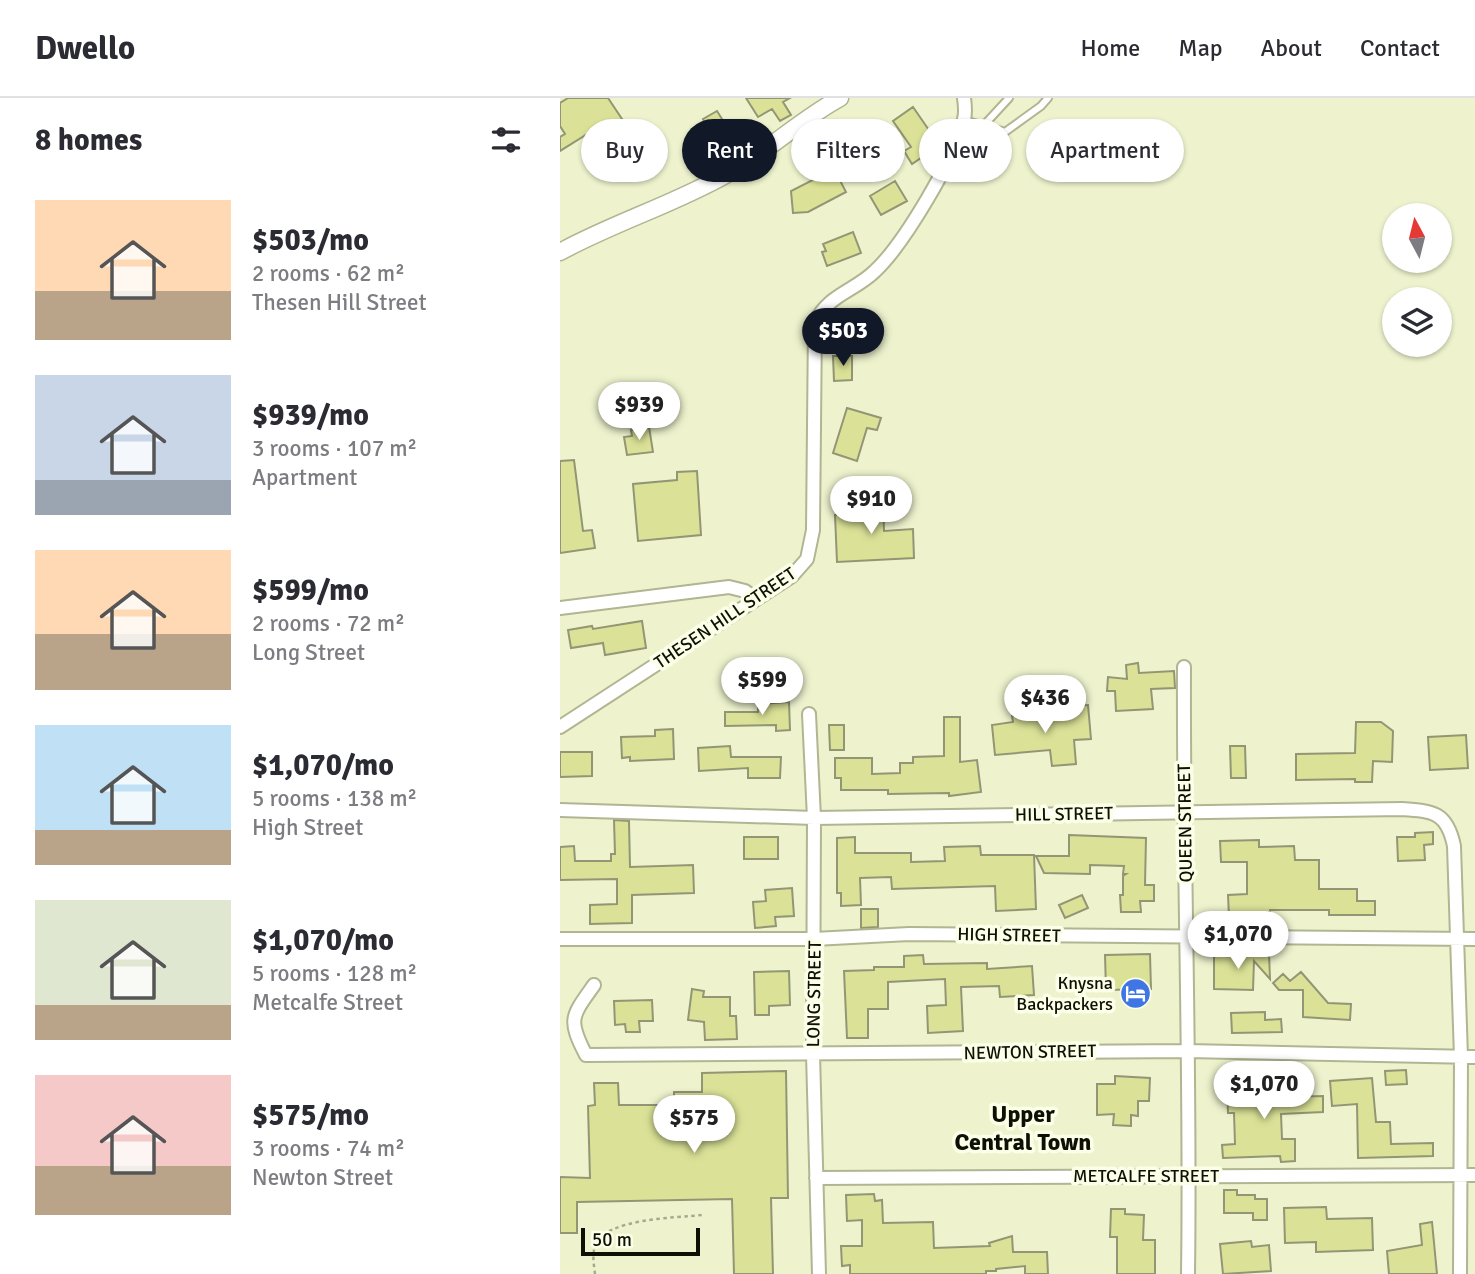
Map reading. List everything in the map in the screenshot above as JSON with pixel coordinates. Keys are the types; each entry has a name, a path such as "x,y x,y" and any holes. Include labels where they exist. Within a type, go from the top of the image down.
{"street":[{"path":"560,252 599,231 677,200 731,172 810,114 840,98"},
{"name":"THESEN HILL STREET","path":"964,98 964,119"},
{"name":"THESEN HILL STREET","path":"560,727 792,576 807,559 813,530 815,323 821,310 831,300 872,275 887,260 911,226 935,182"},
{"path":"560,608 729,587 745,591 756,599"},
{"name":"QUEEN STREET","path":"1184,667 1183,812 1190,1176 1188,1274"},
{"name":"LONG STREET","path":"809,714 814,818 813,1055 819,1274"},
{"name":"HILL STREET","path":"560,810 814,818 1402,809 1424,811 1439,815 1451,830 1454,846 1457,940"},
{"name":"HIGH STREET","path":"560,939 814,939 909,934 1475,939"},
{"path":"1457,940 1461,1057 1460,1274"},
{"name":"NEWTON STREET","path":"594,985 576,1010 575,1016 575,1034 586,1055 1187,1051 1475,1057"},
{"name":"METCALFE STREET","path":"816,1178 1475,1175"}],"lane":[{"path":"990,119 1009,98"},
{"path":"1012,127 1048,98"}],"path":[{"path":"595,1274 593,1255 596,1245 603,1234 616,1226 702,1215"}],"building":[{"path":"568,98 608,98 622,119 581,119 581,138 560,151 560,137 565,134 560,126 560,103"},
{"path":"746,98 790,98 783,102 791,115 780,121 772,109 758,117"},
{"path":"913,107 921,119 919,119 919,159 912,164 905,153 911,147 905,138 905,119 896,119"},
{"path":"717,111 722,119 703,119"},
{"path":"809,182 841,182 846,192 808,212 793,213 791,191"},
{"path":"896,182 907,201 881,215 870,196"},
{"path":"853,232 861,253 827,266 822,252 826,251 823,244"},
{"path":"833,356 852,356 852,380 834,381"},
{"path":"847,408 881,418 877,430 867,428 857,461 833,453"},
{"path":"649,427 653,452 627,455 624,437 632,436 631,430"},
{"path":"574,460 583,531 592,530 595,548 560,553 560,461"},
{"path":"697,471 701,535 638,541 633,484 677,480 677,472"},
{"path":"883,498 884,531 913,529 914,558 837,562 835,515 861,514 861,499"},
{"path":"642,621 646,648 605,655 603,643 571,648 568,630"},
{"path":"1138,663 1139,673 1174,671 1175,688 1151,689 1153,709 1116,711 1115,691 1107,691 1108,677 1127,679 1126,665"},
{"path":"789,702 790,730 776,731 776,725 725,726 725,712 758,712 758,704"},
{"path":"1088,705 1091,739 1074,740 1076,764 1052,766 1050,750 995,755 992,725 1013,722 1012,716 1066,716 1065,707"},
{"path":"944,717 960,717 960,762 977,760 981,792 949,796 949,793 888,794 888,790 841,790 841,778 835,778 835,758 872,758 872,774 900,773 900,763 913,763 913,757 944,756"},
{"path":"1356,722 1381,722 1393,731 1392,762 1373,761 1372,782 1355,782 1355,779 1296,780 1296,754 1355,753"},
{"path":"829,725 844,725 844,750 830,750"},
{"path":"673,729 674,759 630,761 630,757 622,758 621,737 655,736 655,730"},
{"path":"1466,735 1468,768 1430,770 1428,737"},
{"path":"730,746 731,757 781,757 780,778 748,778 748,768 699,771 698,748"},
{"path":"1230,746 1245,746 1246,778 1231,778"},
{"path":"560,752 592,752 592,776 560,777"},
{"path":"614,820 629,821 630,867 693,865 694,893 632,895 632,923 590,924 590,905 617,904 617,879 560,880 560,847 574,846 575,861 611,861 611,854 615,854"},
{"path":"1433,832 1433,844 1424,845 1425,860 1398,861 1397,837 1415,837 1415,833"},
{"path":"1069,835 1146,838 1145,885 1154,885 1154,901 1140,901 1141,912 1121,912 1120,895 1123,895 1123,876 1126,874 1123,874 1124,866 1090,865 1090,874 1044,873 1036,856 1069,856"},
{"path":"744,837 778,837 778,859 744,859"},
{"path":"855,837 855,853 911,853 911,862 945,861 944,847 980,846 981,855 1034,855 1036,909 996,911 995,886 892,889 891,877 860,878 861,905 841,906 841,893 837,893 837,838"},
{"path":"1259,840 1259,847 1294,846 1295,860 1319,860 1319,889 1357,889 1357,901 1375,901 1375,915 1329,915 1329,910 1270,910 1256,913 1256,916 1229,917 1228,895 1247,894 1247,862 1221,862 1220,841"},
{"path":"792,888 794,916 775,917 776,926 755,928 753,902 766,901 765,890"},
{"path":"1082,895 1088,908 1065,918 1059,905"},
{"path":"861,909 878,909 878,927 861,928"},
{"path":"1256,953 1269,953 1270,979 1254,961 1253,990 1214,989 1214,955 1256,956"},
{"path":"1150,954 1151,989 1106,990 1105,955"},
{"path":"923,955 924,964 987,963 987,969 1032,966 1034,995 1000,997 999,986 961,987 963,1031 928,1033 927,1006 946,1005 945,979 888,982 888,1009 868,1009 868,1038 847,1038 844,971 904,967 904,956"},
{"path":"789,971 790,1005 769,1006 769,1015 755,1015 754,972"},
{"path":"1301,972 1328,1003 1351,1004 1350,1020 1303,1017 1303,990 1279,990 1273,983 1283,974 1290,981"},
{"path":"692,989 704,991 703,997 730,997 730,1016 736,1016 737,1039 705,1040 704,1022 688,1020"},
{"path":"652,1000 653,1021 639,1021 640,1032 626,1032 625,1024 615,1025 614,1001"},
{"path":"1265,1012 1265,1020 1281,1019 1282,1032 1232,1033 1231,1013"},
{"path":"1406,1070 1407,1084 1386,1085 1385,1071"},
{"path":"786,1071 788,1198 771,1198 773,1274 734,1274 732,1199 577,1202 577,1233 560,1233 560,1177 590,1178 588,1106 595,1105 594,1083 618,1083 619,1105 674,1105 674,1092 702,1092 702,1073"},
{"path":"1115,1076 1150,1078 1149,1101 1138,1101 1138,1116 1131,1115 1131,1126 1113,1125 1114,1114 1097,1115 1097,1084 1115,1084"},
{"path":"1372,1078 1376,1122 1390,1122 1391,1144 1433,1143 1433,1156 1358,1158 1357,1104 1332,1106 1330,1081"},
{"path":"1227,1087 1286,1087 1286,1097 1323,1096 1323,1112 1281,1114 1282,1139 1295,1139 1295,1161 1281,1162 1280,1156 1223,1158 1222,1145 1235,1144 1234,1113 1228,1113"},
{"path":"1224,1190 1237,1190 1237,1195 1255,1195 1255,1199 1267,1199 1267,1220 1253,1220 1253,1213 1224,1213"},
{"path":"874,1194 875,1201 882,1200 883,1223 933,1222 934,1248 990,1246 989,1243 1012,1236 1013,1252 1047,1252 1048,1274 1025,1274 1025,1266 986,1271 986,1274 850,1274 850,1265 842,1266 841,1246 862,1246 862,1220 847,1221 846,1195"},
{"path":"1326,1207 1327,1219 1372,1218 1373,1250 1316,1252 1316,1242 1285,1243 1284,1208"},
{"path":"1111,1209 1125,1209 1125,1214 1144,1215 1143,1240 1155,1240 1155,1274 1117,1274 1117,1237 1110,1237"},
{"path":"1432,1222 1437,1274 1389,1274 1387,1251 1422,1245 1420,1224"},
{"path":"1251,1241 1252,1247 1269,1245 1271,1271 1223,1274 1220,1244"}],"place":[{"name":"Knysna Backpackers","path":"1136,993"}],"district":[{"name":"Upper Central Town","path":"1023,1128"}]}
